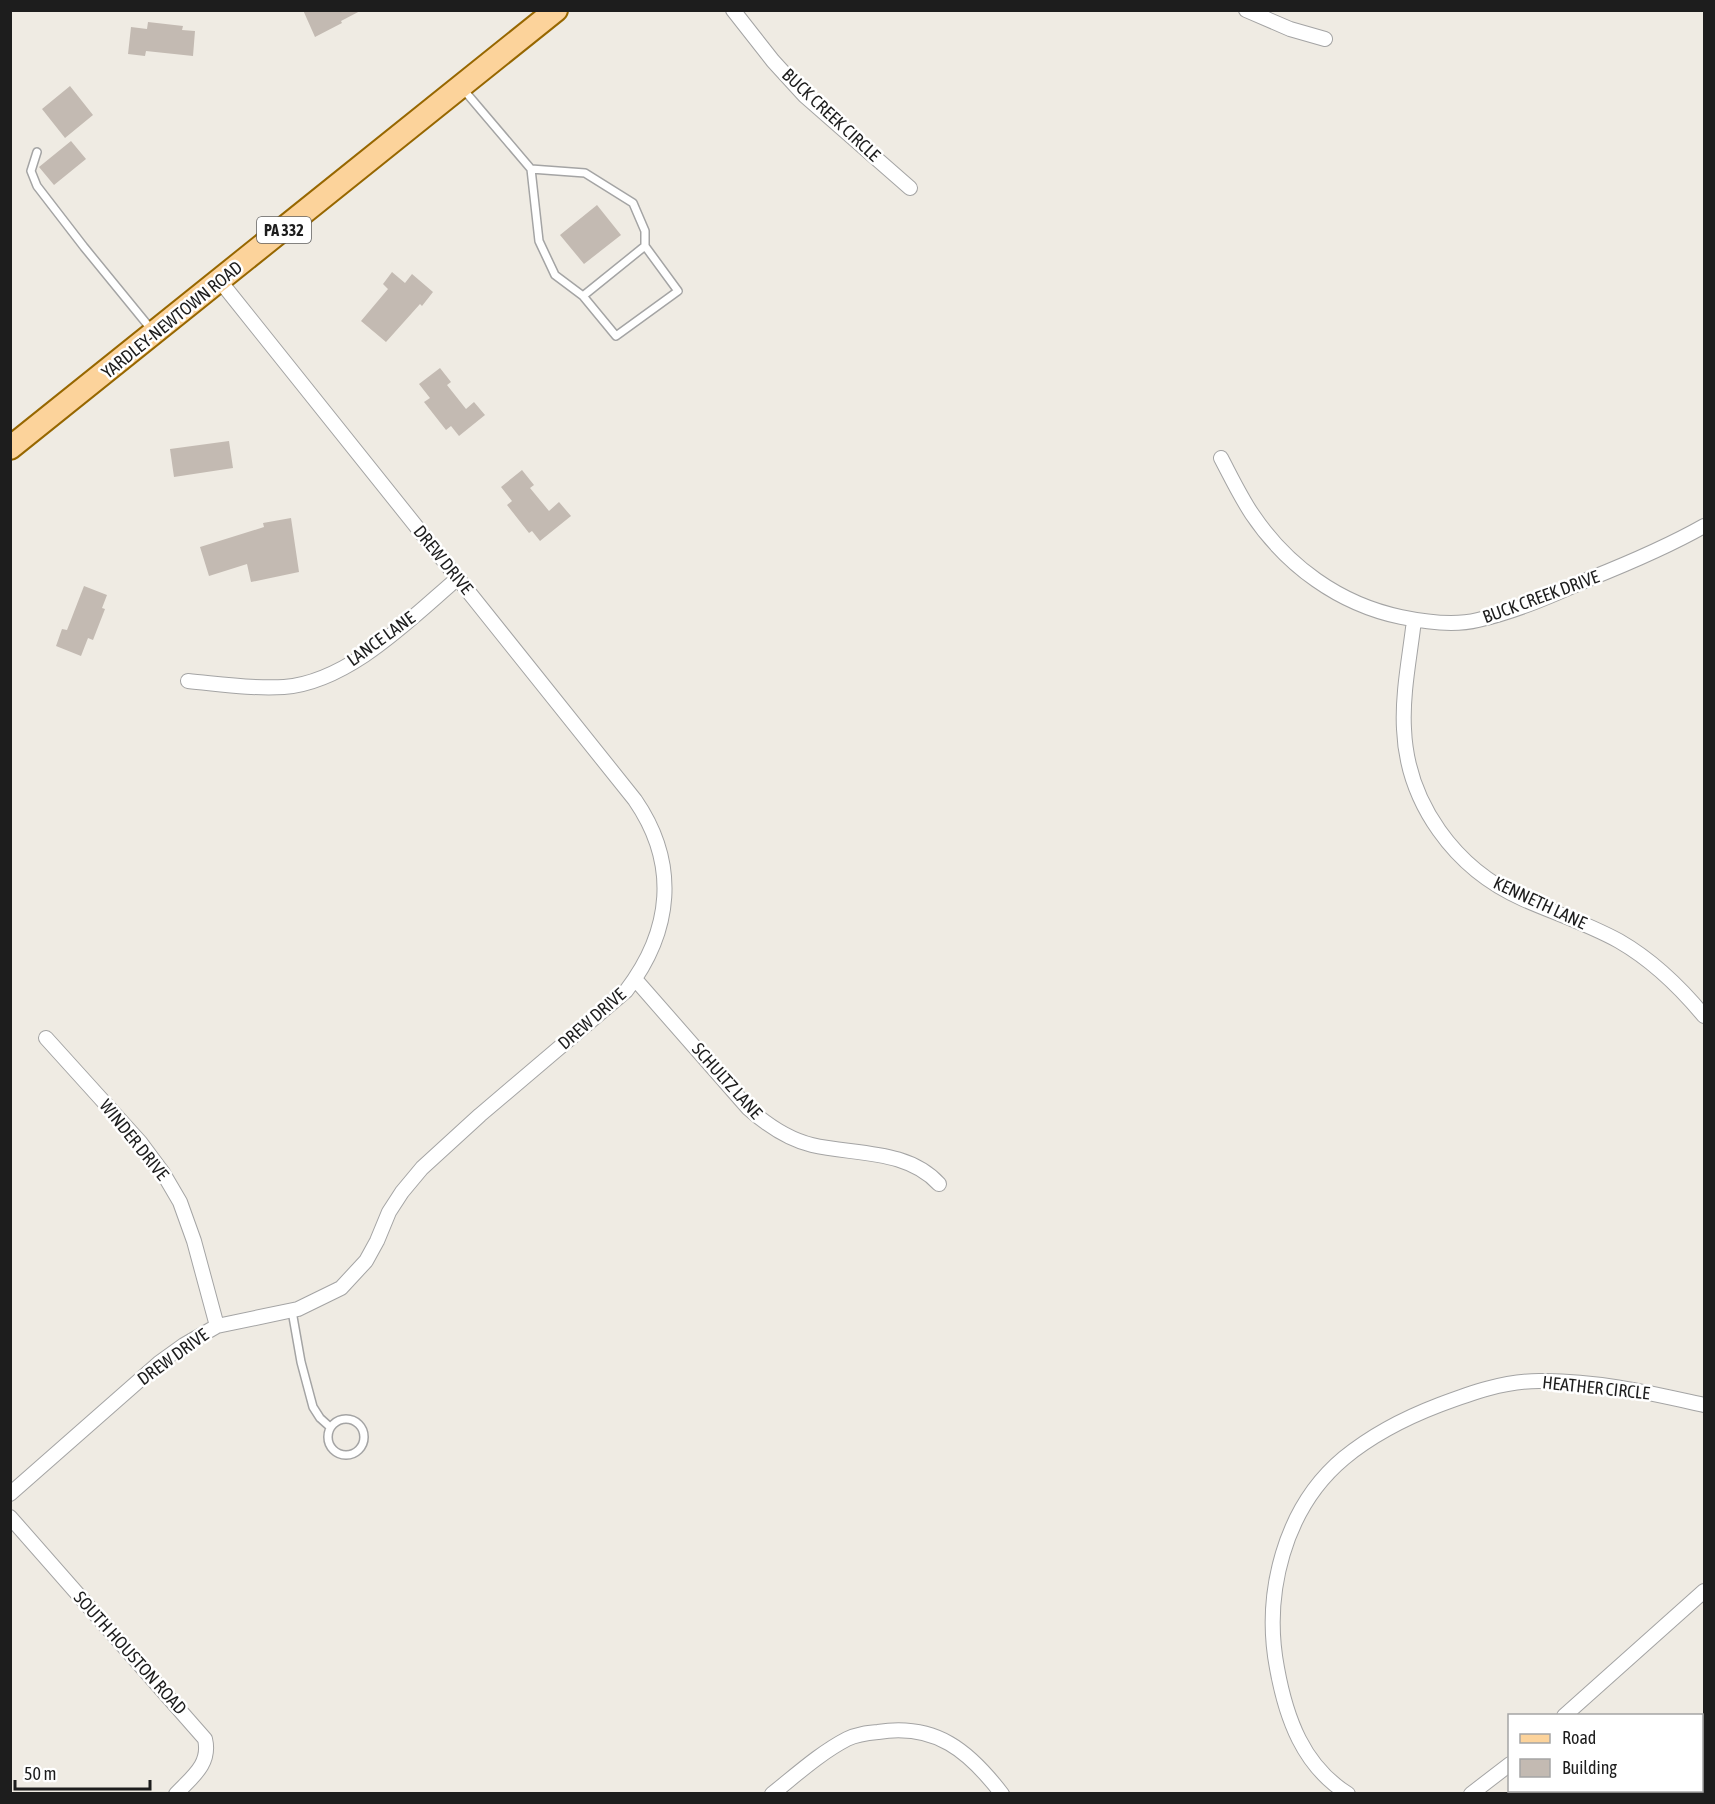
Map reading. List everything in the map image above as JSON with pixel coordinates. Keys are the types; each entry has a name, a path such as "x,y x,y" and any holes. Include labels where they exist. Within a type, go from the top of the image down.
{"main road":[{"name":"YARDLEY-NEWTOWN ROAD","path":"10,448 556,10"}],"street":[{"name":"BUCK CREEK CIRCLE","path":"733,10 773,61 806,96 910,188"},
{"path":"1246,10 1290,29 1325,39"},
{"name":"DREW DRIVE","path":"10,1494 159,1363 184,1345 217,1326 292,1311 321,1299 347,1282 366,1261 389,1212 402,1191 422,1168 480,1114 626,991 650,954 662,921 665,895 660,850 653,830 635,800 220,281"},
{"name":"BUCK CREEK DRIVE","path":"1221,458 1243,499 1269,537 1310,576 1355,603 1414,620 1448,622 1477,620 1546,599 1670,546 1704,526"},
{"name":"LANCE LANE","path":"188,681 243,687 285,687 309,682 335,672 359,658 401,627 458,578"},
{"name":"KENNETH LANE","path":"1414,620 1404,706 1404,730 1409,765 1418,794 1432,822 1452,849 1475,870 1522,899 1580,922 1619,941 1655,966 1688,996 1704,1016"},
{"name":"SCHULTZ LANE","path":"635,979 748,1108 765,1123 781,1133 813,1145 889,1157 928,1172 939,1184"},
{"name":"WINDER DRIVE","path":"46,1038 140,1143 163,1173 180,1202 194,1241 217,1326"},
{"name":"HEATHER CIRCLE","path":"1348,1794 1326,1777 1309,1758 1301,1744 1293,1728 1281,1690 1275,1656 1273,1616 1280,1559 1305,1504 1324,1477 1343,1458 1412,1415 1475,1391 1506,1384 1538,1381 1580,1383 1636,1390 1704,1405"},
{"name":"SOUTH HOUSTON ROAD","path":"10,1517 205,1739 207,1748 205,1759 199,1770 176,1794"},
{"path":"1566,1714 1704,1591"},
{"path":"772,1794 812,1762 846,1739 857,1735 905,1730 926,1733 952,1744 971,1757 1002,1794"},
{"path":"1472,1794 1508,1765"}],"lane":[{"path":"462,87 531,169 539,241 555,275 584,297 616,336 678,291 645,246 645,231 633,203 585,173 531,169"},
{"path":"37,152 31,171 37,186 84,248 155,333"},
{"path":"584,297 645,246"},
{"path":"292,1311 301,1362 313,1407 330,1427"},
{"path":"340,1419 353,1420 363,1429 364,1442 357,1452 344,1456 332,1451 326,1439 330,1427 340,1419"}],"building":[{"path":"303,10 362,10 315,37"},
{"path":"148,22 183,26 182,30 195,31 193,56 146,51 145,56 128,54 131,27 147,29"},
{"path":"70,86 93,115 65,138 42,109"},
{"path":"71,141 86,159 54,185 39,167"},
{"path":"597,205 621,235 584,264 560,235"},
{"path":"392,272 405,283 412,274 433,292 386,342 361,321 388,289 383,284"},
{"path":"440,368 451,382 447,385 466,409 474,402 485,415 459,436 451,426 446,430 424,402 430,398 419,384"},
{"path":"229,441 233,468 174,477 170,449"},
{"path":"522,470 534,485 530,488 549,511 559,502 571,516 540,541 532,531 529,533 507,505 512,501 501,487"},
{"path":"291,518 299,572 251,582 247,564 209,576 200,547 264,527 263,523"},
{"path":"84,586 107,595 102,608 105,609 93,640 88,638 81,656 56,646 62,629 67,630"}]}
